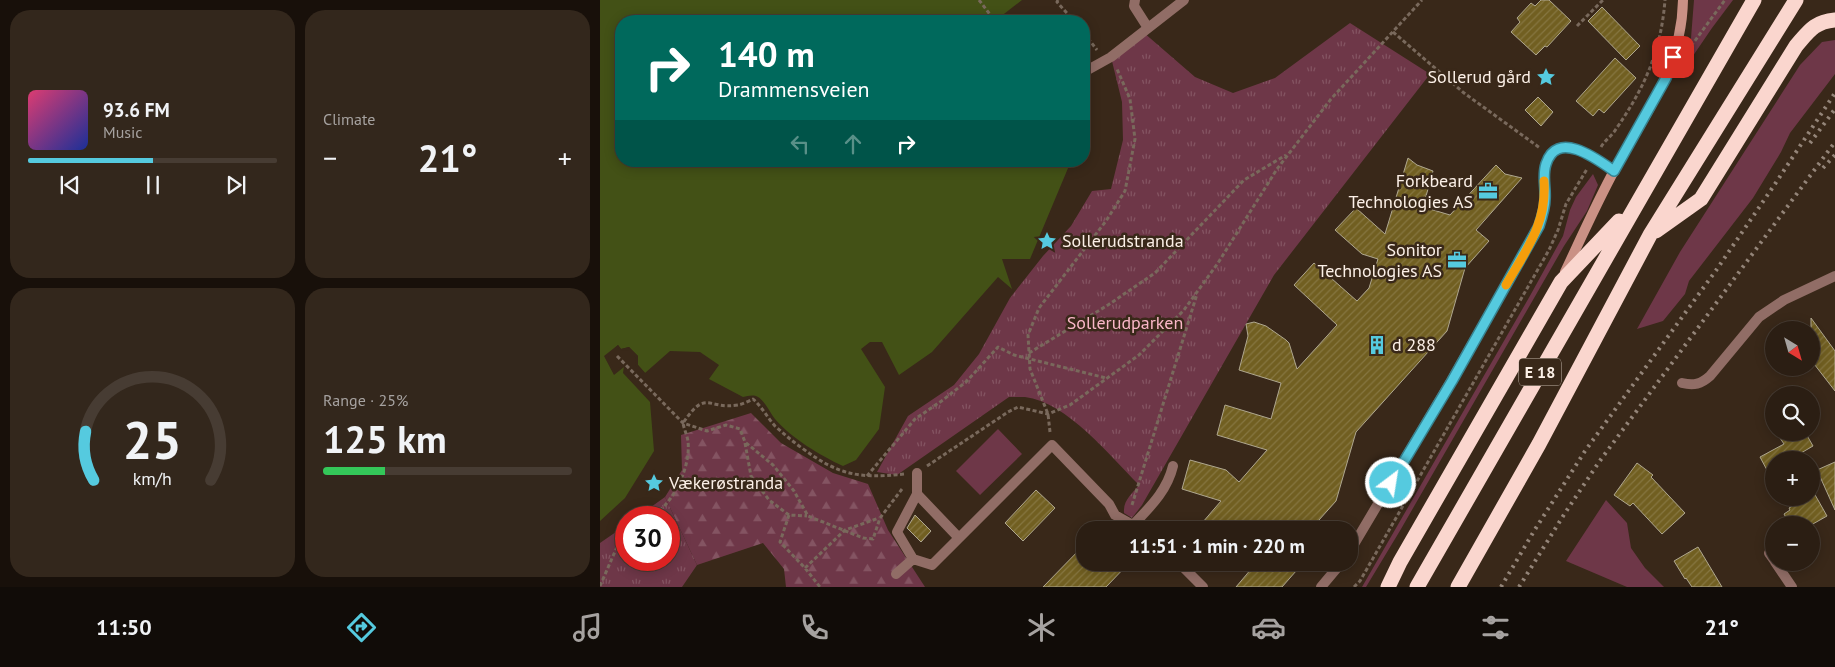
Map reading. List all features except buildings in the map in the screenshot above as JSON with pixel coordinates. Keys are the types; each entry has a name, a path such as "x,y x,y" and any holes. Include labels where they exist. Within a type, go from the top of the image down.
{"highway":[{"name":"E 18","path":"1417,587 1634,206 1754,0"},
{"name":"E 18","path":"1458,587 1539,444 1650,235 1796,0"},
{"name":"E 18","path":"1650,235 1702,199 1796,46 1812,27 1835,20"},
{"path":"1388,587 1400,562 1561,282 1634,206"}],"street":[{"path":"1135,0 1134,6 1148,28"},
{"path":"1090,69 1108,59 1184,0"},
{"path":"1561,282 1614,171 1666,78 1679,38 1683,0"},
{"path":"1358,538 1452,381 1539,226 1545,198 1544,179 1546,164 1550,156 1558,150 1570,148 1583,151 1614,171"},
{"path":"1682,383 1698,385 1704,381 1759,317 1784,300 1835,276"},
{"path":"917,473 917,494 897,532 913,559 932,565 1052,445 1109,504 1115,515 1125,521"},
{"path":"1137,521 1163,492 1174,466"},
{"path":"917,494 959,538"},
{"path":"896,574 913,559"},
{"path":"1381,587 1400,562"},
{"path":"1187,571 1203,587"},
{"path":"1321,587 1334,571"},
{"path":"1781,571 1792,587"}],"path":[{"path":"979,0 990,15"},
{"path":"1058,0 1069,15"},
{"path":"682,423 707,431 726,425 740,429 745,442 752,476 770,500 789,515 808,516 863,538 873,539 880,518 917,473 1018,407 1048,414 1070,405 1139,355 1184,310 1218,263 1277,169 1331,99 1422,0"},
{"path":"1577,26 1603,0"},
{"path":"1354,587 1365,572 1549,250 1558,230 1566,204 1603,142 1615,131 1647,78 1663,27 1665,0"},
{"path":"1393,32 1464,93 1550,156"},
{"path":"1052,445 1048,414 1030,368 1028,335 1039,308 1106,221 1125,191 1135,139 1130,99 1108,59 1090,40"},
{"path":"1029,353 1108,305 1155,273 1244,180 1289,154"},
{"path":"1134,521 1198,291"},
{"path":"867,476 915,419 967,381 998,348 1014,355 1107,378"},
{"path":"617,356 682,423 688,442 687,456 671,500 665,506"},
{"path":"682,423 692,408 704,402 740,405 753,399 763,408 773,424 787,437 832,468 867,476 917,473"},
{"path":"745,442 773,465 794,491 808,516"},
{"path":"789,515 780,542 820,587"},
{"path":"805,568 845,530 880,518"},
{"path":"600,586 615,552"}],"green space":[{"path":"1694,0 1733,0 1682,72 1691,38"},
{"name":"Sollerudparken","path":"1350,23 1430,74 1274,275 1142,505 1132,518 1124,513 1124,508 1128,498 1139,485 1072,419 1041,401 1025,397 1009,397 897,475 877,472 908,416 954,385 979,354 1010,298 1043,256 1071,226 1092,191 1111,189 1123,140 1122,102 1111,57 1143,32 1195,77 1233,93 1275,78"},
{"path":"1835,40 1835,74 1790,133 1781,152 1753,198 1689,281 1685,294 1663,321 1637,329 1680,252 1800,65 1822,42"},
{"path":"1593,174 1598,185 1587,211 1564,246 1401,529 1366,587 1362,587 1531,294 1563,236 1570,210 1576,197"},
{"path":"751,413 781,443 833,473 868,484 888,530 925,587 786,587 784,569 763,543 697,565 680,529 680,506 669,506 665,497 682,470 681,435"},
{"path":"998,429 1022,454 980,495 956,471"},
{"path":"665,497 669,506 652,506"},
{"path":"1606,500 1627,523 1631,548 1645,568 1664,587 1627,587 1566,561"},
{"path":"680,529 697,565 682,587 600,587 600,543 615,533 615,571 680,571"}],"shaded area":[{"path":"600,0 1022,0 1003,15 615,15 615,167 1068,167 1030,259 1002,259 1012,289 998,277 932,352 899,375 882,342 870,342 861,349 885,387 879,429 856,460 843,466 807,446 789,433 758,397 752,395 743,397 709,379 719,365 700,352 670,351 645,373 638,365 638,356 629,347 621,349 618,345 605,357 614,374 624,366 623,373 650,402 654,451 625,498 600,521"}],"pier":[{"path":"618,345 621,349 629,347 638,356 638,365 646,374 643,374 636,366 635,357 628,350 621,351 618,348 608,357 615,371 623,364 626,368 624,367 614,375 604,356"}],"railway":[{"path":"1501,587 1585,451 1717,269 1835,93"},
{"path":"1810,143 1835,109"},
{"path":"1519,587 1599,462 1835,142"},
{"path":"1823,168 1835,155"}],"slow traffic":[{"path":"1506,285 1539,226 1544,210 1544,181"}],"place":[{"name":"Sollerud gård","path":"1546,77"},
{"name":"Forkbeard Technologies AS","path":"1488,191"},
{"name":"Sollerudstranda","path":"1047,241"},
{"name":"Sonitor Technologies AS","path":"1457,260"},
{"name":"d 288","path":"1377,345"},
{"name":"Vækerøstranda","path":"654,483"}],"route":[{"path":"1391,483 1452,381 1539,226 1544,210 1546,164 1550,156 1558,150 1570,148 1583,151 1614,171 1666,78 1673,57"}]}
